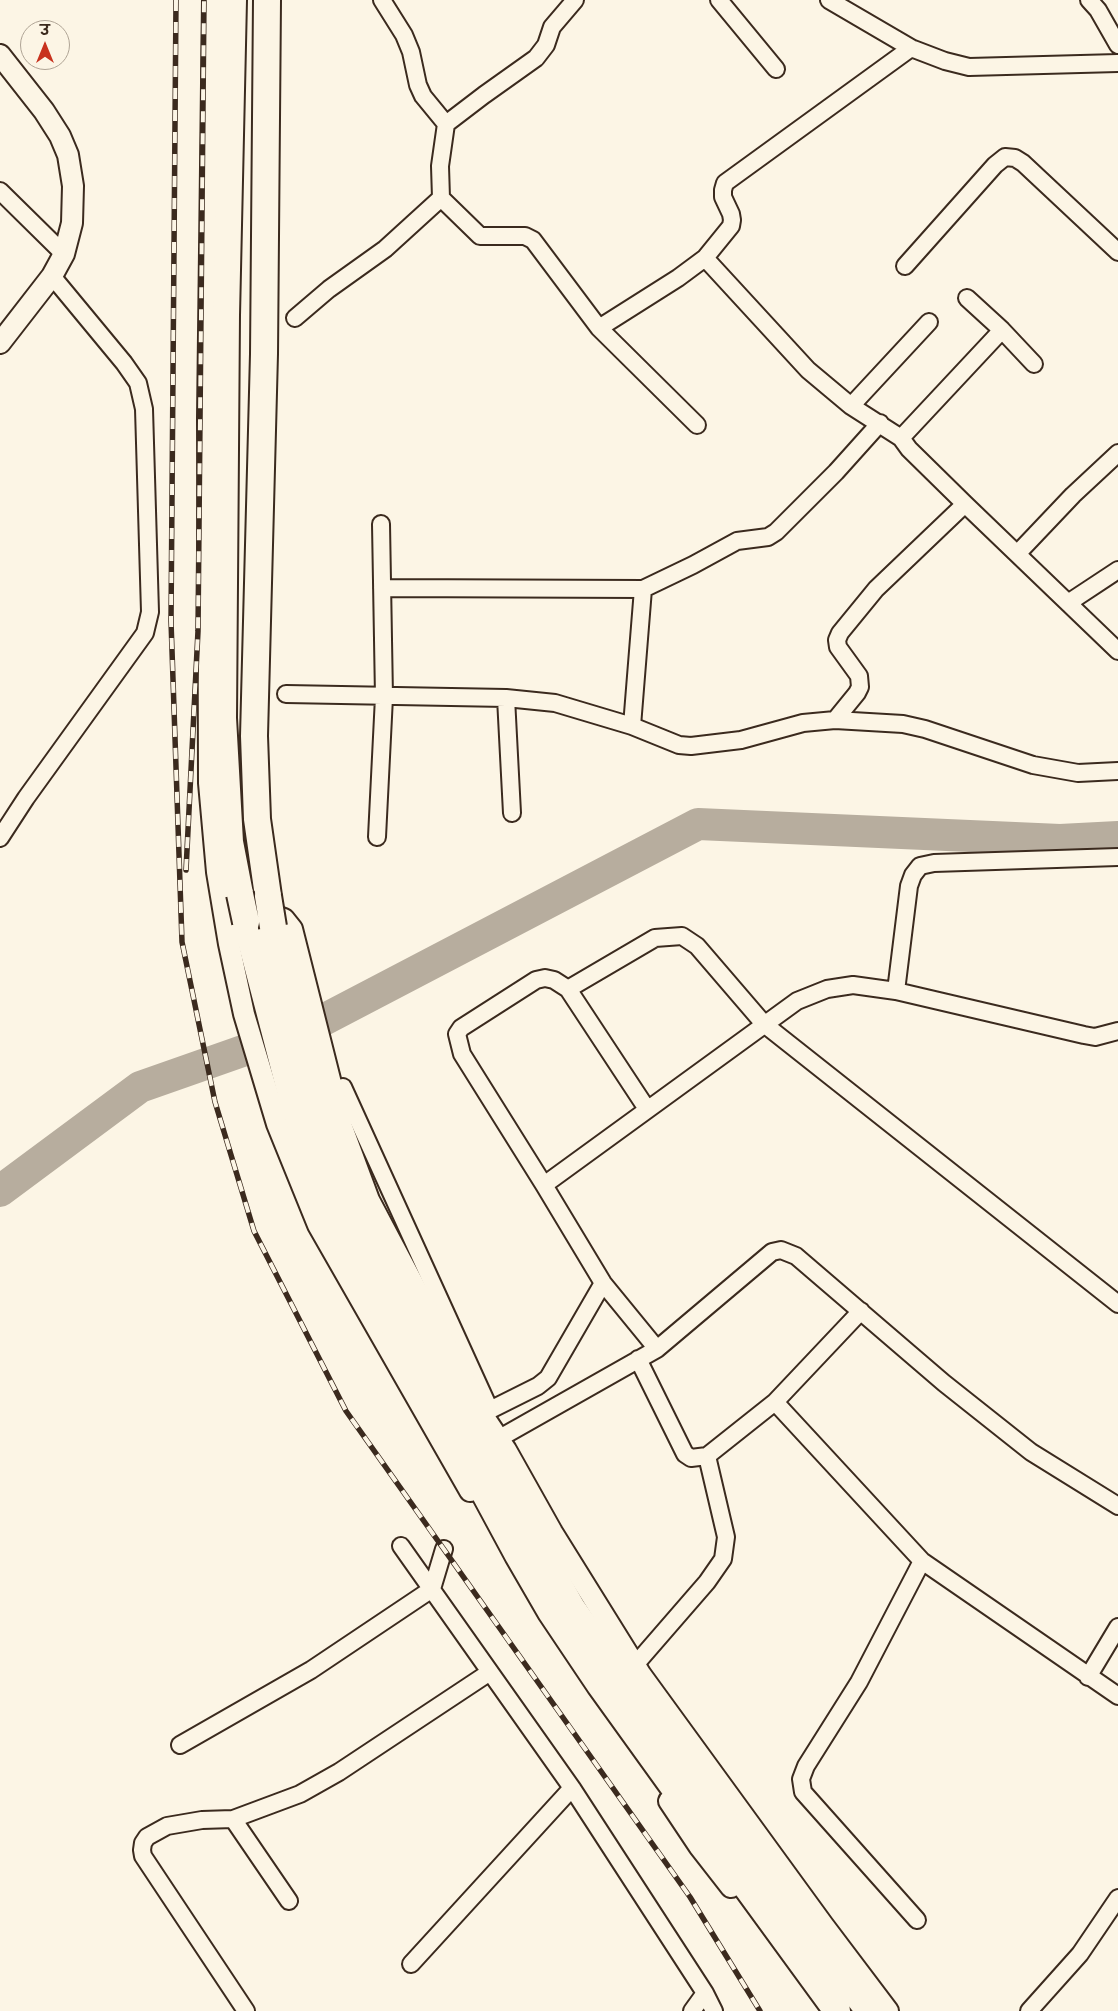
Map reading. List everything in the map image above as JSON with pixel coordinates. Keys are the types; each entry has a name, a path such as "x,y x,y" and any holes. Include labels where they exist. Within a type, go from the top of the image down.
{"highway":[{"path":"233,0 226,315 224,718 230,842 236,909 286,988"},
{"path":"267,0 264,354 254,736 257,819 273,927 286,988 354,1210 480,1444 572,1608 670,1748 869,2011"},
{"path":"320,1094 333,1221 402,1340 466,1462 546,1604 617,1708 837,2011"}],"street":[{"path":"213,0 208,418 209,764 216,862 236,909 244,1014 277,1124 318,1225 452,1462 555,1636 699,1846 734,1890 823,2011"},
{"path":"382,0 404,35 411,52 418,85 424,96 446,124"},
{"path":"574,0 552,28 546,45 536,58 446,124 440,166 441,198 480,236 525,236 533,240 599,328 697,425"},
{"path":"719,0 776,68"},
{"path":"829,0 912,48 946,62 969,67 1118,63"},
{"path":"1089,0 1098,10 1118,45"},
{"path":"599,328 678,278 705,258 731,226 731,214 723,197 725,183 800,127 912,48"},
{"path":"0,56 44,111 60,136 68,155 73,186 72,223 64,254 52,276 0,343"},
{"path":"904,266 995,165 1005,157 1015,158 1023,164 1118,252"},
{"path":"0,191 64,254"},
{"path":"295,318 329,289 385,249 441,198"},
{"path":"705,258 808,370 850,406 880,423 900,438 965,504 1118,651"},
{"path":"0,838 26,798 145,633 150,612 144,409 138,383 124,363 52,276"},
{"path":"967,298 1002,330 1034,364"},
{"path":"850,406 929,322"},
{"path":"900,438 1002,330"},
{"path":"382,588 643,589 737,541 768,537 776,532 836,472 880,423"},
{"path":"1017,554 1073,495 1118,453"},
{"path":"835,720 858,693 860,687 859,676 838,647 837,640 840,633 876,589 965,504"},
{"path":"377,837 384,697 381,524"},
{"path":"1068,603 1118,570"},
{"path":"632,726 643,589"},
{"path":"286,694 506,698 554,703 632,726 679,745 691,746 741,740 789,726 835,720 903,724 1033,765 1078,773 1118,771"},
{"path":"506,698 512,812"},
{"path":"896,990 909,886 913,875 920,866 934,862 1118,857"},
{"path":"236,909 262,910 284,919 292,929 286,988"},
{"path":"568,989 655,938 682,936 697,946 764,1024 1118,1304"},
{"path":"647,1109 568,989 554,980 545,978 536,980 461,1028 458,1034 462,1054 544,1184 603,1283 657,1349"},
{"path":"544,1184 764,1024 797,1002 827,989 853,985 896,990 1095,1037 1118,1031"},
{"path":"320,1094 342,1128 370,1200 486,1412 498,1439 552,1532 635,1665 817,1917 888,2011"},
{"path":"498,1439 657,1349 772,1252 781,1250 796,1256 944,1383 1031,1452 1118,1506"},
{"path":"486,1412 538,1386 548,1378 603,1283"},
{"path":"638,1359 685,1454 691,1458 707,1456 775,1402 861,1311"},
{"path":"775,1402 922,1561 1118,1696"},
{"path":"635,1665 708,1582 723,1559 726,1537 707,1456"},
{"path":"401,1546 572,1788 714,2011"},
{"path":"180,1745 312,1670 432,1589 444,1549"},
{"path":"916,1920 803,1792 801,1780 806,1766 859,1682 922,1561"},
{"path":"1088,1677 1118,1627"},
{"path":"246,2011 143,1856 143,1843 147,1837 167,1826 202,1820 233,1819 300,1794 339,1772 490,1672"},
{"path":"412,1964 572,1788"},
{"path":"233,1819 289,1901"},
{"path":"1029,2011 1080,1954 1118,1898"},
{"path":"692,2011 704,1993"}],"waterway":[{"path":"0,1191 140,1087 308,1028 698,824 1060,840 1118,837"}],"railway":[{"path":"176,0 171,621 182,942 215,1102 254,1231 346,1411 690,1897 760,2011"},
{"path":"186,870 198,631 204,0"}]}
